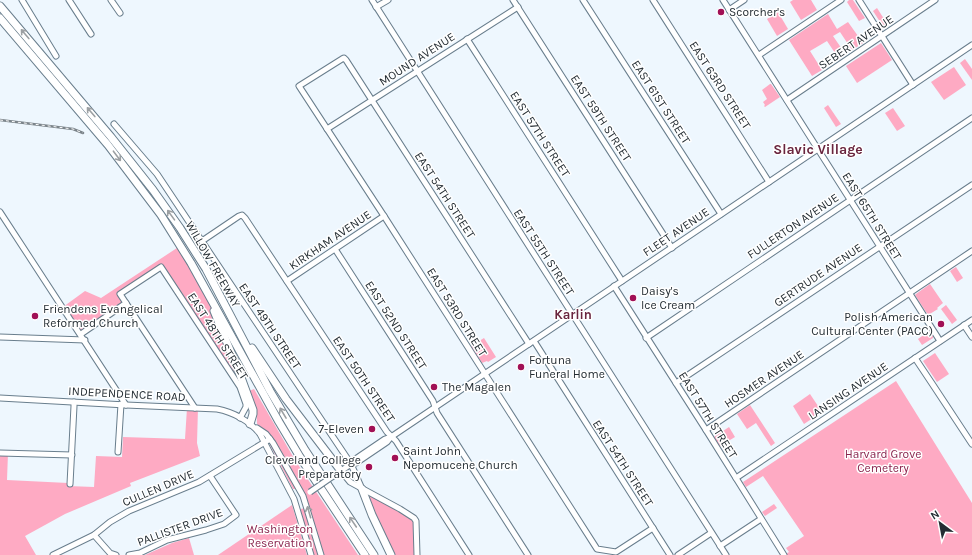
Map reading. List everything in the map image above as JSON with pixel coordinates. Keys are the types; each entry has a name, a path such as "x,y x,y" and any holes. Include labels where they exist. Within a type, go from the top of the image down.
{"highway":[{"name":"WILLOW FREEWAY","path":"0,6 111,137 153,190 171,216 206,269 270,391 305,450 374,555"},
{"name":"WILLOW FREEWAY","path":"0,18 108,145 161,215 220,313 269,404 300,457 365,555"},
{"path":"203,285 253,410 250,424"},
{"path":"231,316 286,399 338,473"},
{"path":"362,489 372,516 391,555"}],"street":[{"path":"22,0 56,56"},
{"path":"69,0 91,34"},
{"path":"111,0 120,13"},
{"name":"EAST 55TH STREET","path":"372,0 726,555"},
{"path":"376,7 388,0"},
{"name":"EAST 59TH STREET","path":"513,0 672,248"},
{"name":"EAST 61ST STREET","path":"583,0 721,214"},
{"name":"EAST 63RD STREET","path":"653,0 769,182"},
{"name":"EAST 65TH STREET","path":"723,0 940,341"},
{"path":"729,10 744,0"},
{"path":"758,55 841,0"},
{"path":"859,0 913,84"},
{"name":"SEBERT AVENUE","path":"787,100 935,0"},
{"name":"MOUND AVENUE","path":"327,129 518,7"},
{"name":"EAST 57TH STREET","path":"467,39 622,281"},
{"name":"FLEET AVENUE","path":"294,499 310,492 385,439 392,437 972,45"},
{"name":"EAST 53RD STREET","path":"344,58 299,86 597,549 616,552 653,528"},
{"name":"EAST 54TH STREET","path":"344,58 528,344"},
{"name":"FULLERTON AVENUE","path":"646,338 972,118"},
{"name":"EAST 49TH STREET","path":"114,124 157,174 350,464"},
{"name":"GERTRUDE AVENUE","path":"676,383 972,185"},
{"path":"0,212 84,340 124,405 118,452"},
{"name":"EAST 50TH STREET","path":"202,241 239,216 242,215 245,218 387,432 396,441 469,555"},
{"name":"KIRKHAM AVENUE","path":"287,281 384,216"},
{"name":"EAST 52ND STREET","path":"335,249 433,401 437,413 528,555"},
{"name":"HOSMER AVENUE","path":"706,430 972,251"},
{"name":"EAST 48TH STREET","path":"126,303 120,294 162,268 240,387 246,404 240,418"},
{"name":"EAST 57TH STREET","path":"614,286 784,555"},
{"path":"80,334 126,303 195,408"},
{"name":"LANSING AVENUE","path":"736,478 972,320"},
{"path":"964,325 972,338"},
{"path":"0,337 84,340"},
{"name":"EAST 54TH STREET","path":"534,341 670,555"},
{"path":"915,358 932,386 972,444"},
{"name":"INDEPENDENCE ROAD","path":"0,398 224,410 264,432 270,439"},
{"path":"70,484 74,402"},
{"name":"INDEPENDENCE ROAD","path":"250,424 256,429 264,442 294,499 311,555"},
{"path":"270,439 303,496 321,555"},
{"name":"CULLEN DRIVE","path":"53,555 94,534 110,522 130,511 199,482 270,439"},
{"path":"0,453 72,455"},
{"path":"350,464 362,489"},
{"path":"338,473 350,482 414,518 416,521 417,555"},
{"name":"PALLISTER DRIVE","path":"129,555 140,553 167,540 224,524 236,515 210,476"},
{"path":"720,546 761,518"},
{"path":"678,555 712,533"},
{"path":"94,534 110,553 116,555"}],"green space":[{"path":"793,0 811,0 817,10 801,20 790,2"},
{"path":"849,0 853,0 865,18 859,21 847,2"},
{"path":"877,8 888,25 884,28 873,11"},
{"path":"778,12 788,29 777,36 767,19"},
{"path":"828,14 837,29 848,22 863,43 852,50 840,32 833,36 846,55 839,59 827,41 810,51 822,70 812,76 789,40"},
{"path":"881,43 892,60 857,83 846,66"},
{"path":"965,59 972,69 972,80 960,63"},
{"path":"954,67 966,85 944,100 931,82"},
{"path":"770,84 780,97 765,107 763,102 767,99 762,90"},
{"path":"828,105 841,124 836,127 824,108"},
{"path":"893,108 905,126 897,131 885,113"},
{"path":"180,246 203,285 239,372 240,387 161,268 120,294 126,303 81,334 63,307 85,291 101,298"},
{"path":"956,267 963,278 957,282 950,271"},
{"path":"930,284 943,303 937,308 938,309 928,315 915,295"},
{"path":"946,305 957,320 952,324 941,309"},
{"path":"929,331 933,338 922,345 918,339"},
{"path":"484,338 496,357 488,362 482,363 471,346"},
{"path":"935,353 949,374 937,382 923,361"},
{"name":"Harvard Grove Cemetery","path":"896,381 972,503 972,555 784,555 789,552 786,548 804,536 763,476 746,487 743,482"},
{"path":"254,389 295,460 358,555 321,555 306,502 266,431 257,424 255,407 249,391"},
{"path":"810,394 822,412 804,424 793,406"},
{"path":"750,405 775,443 771,446 756,423 747,429 737,414"},
{"path":"187,408 198,408 197,443 200,456 130,483 131,486 65,514 25,536 36,555 0,555 0,452 8,453 7,480 68,483 68,486 94,487 96,456 122,457 123,437 185,439"},
{"path":"729,427 735,437 720,446 714,437"},
{"path":"270,443 272,443 295,489 293,489"},
{"path":"362,489 414,518 417,555 391,555"},
{"path":"774,504 777,508 765,516 762,512"},
{"name":"Washington Reservation","path":"292,505 307,555 218,555"},
{"path":"304,508 318,555 314,555 301,513 301,509"},
{"path":"189,538 194,555 145,555 172,543"}],"railway":[{"path":"0,120 73,129 83,133"}],"place":[{"name":"Scorcher's","path":"721,12"},
{"name":"Daisy's Ice Cream","path":"633,298"},
{"name":"Friendens Evangelical Reformed Church","path":"35,316"},
{"name":"Polish American Cultural Center (PACC)","path":"941,324"},
{"name":"Fortuna Funeral Home","path":"521,367"},
{"name":"The Magalen","path":"434,387"},
{"name":"7-Eleven","path":"372,429"},
{"name":"Saint John Nepomucene Church","path":"395,458"},
{"name":"Cleveland College Preparatory","path":"369,467"}],"district":[{"name":"Slavic Village","path":"818,149"},
{"name":"Karlin","path":"573,314"}]}
